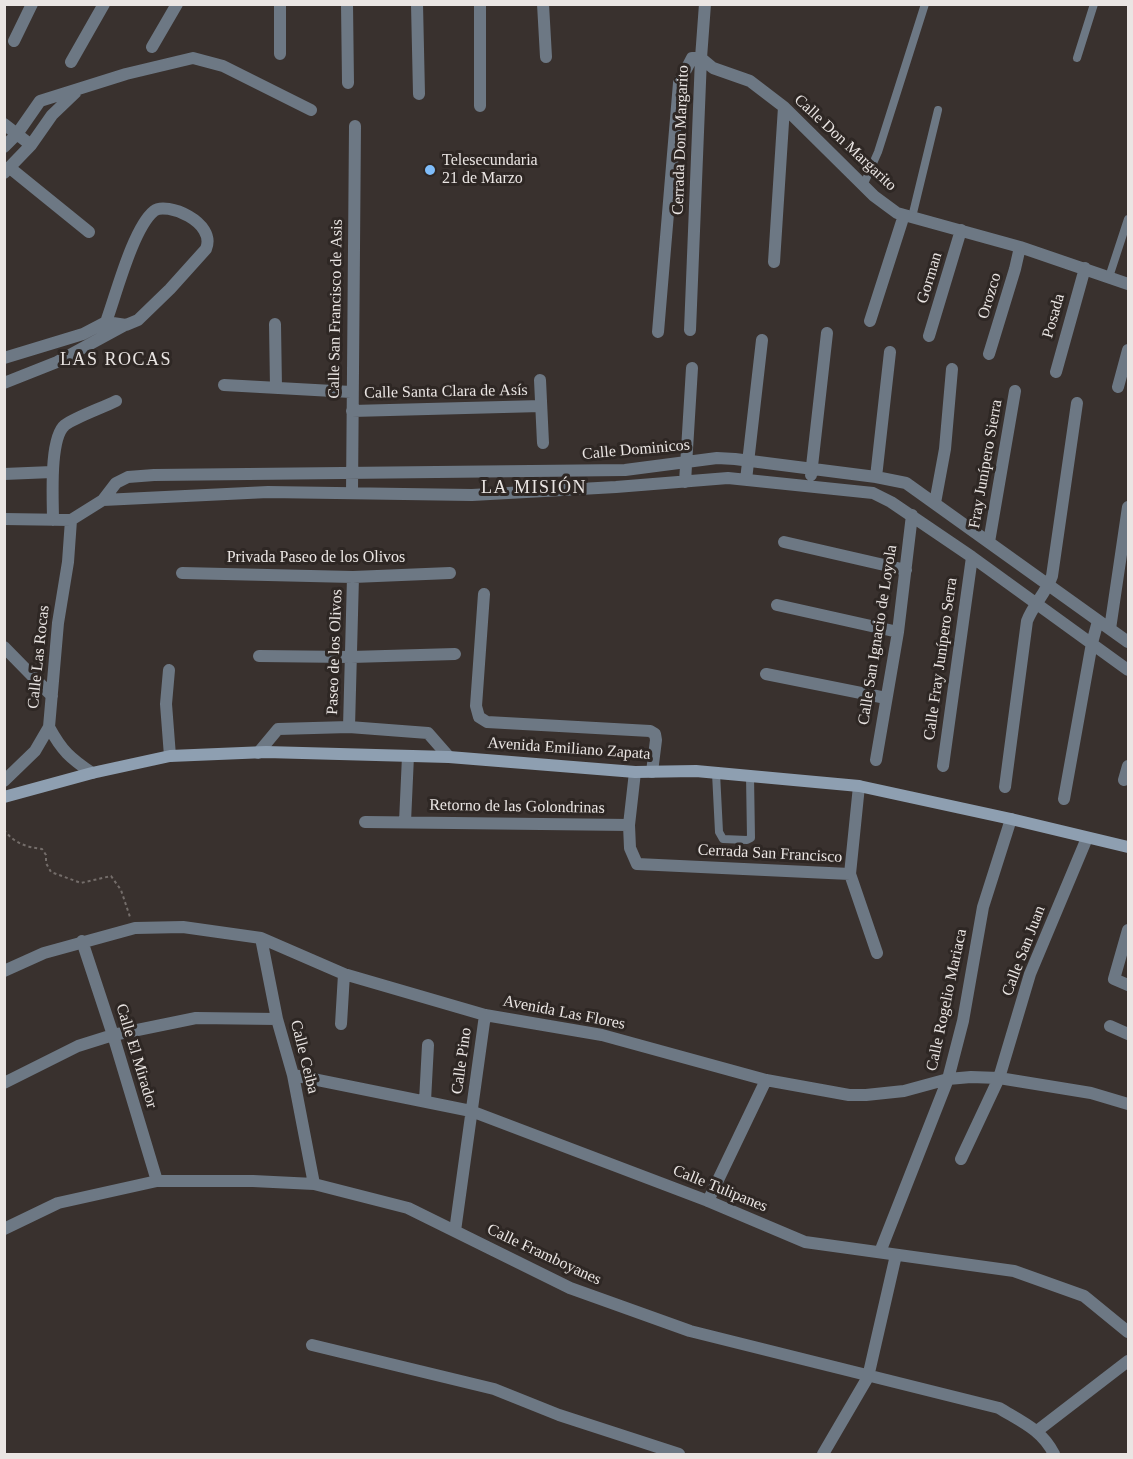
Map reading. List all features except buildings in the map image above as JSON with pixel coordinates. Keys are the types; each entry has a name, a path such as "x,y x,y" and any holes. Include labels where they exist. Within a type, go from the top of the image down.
{"main road":[{"name":"Avenida Emiliano Zapata","path":"4,797 92,773 170,756 258,753 449,757 634,772 716,773 859,786 1128,847"}],"street":[{"path":"14,41 32,4"},
{"path":"71,62 104,4"},
{"path":"152,47 177,4"},
{"path":"280,4 280,54"},
{"path":"347,4 348,83"},
{"path":"417,4 419,93"},
{"path":"480,4 480,106"},
{"path":"543,4 546,57"},
{"path":"701,58 705,4"},
{"path":"4,147 17,134 40,101 126,74 193,58 223,66 311,110"},
{"name":"Cerrada Don Margarito","path":"658,332 679,84 692,58 701,58 690,330"},
{"name":"Calle Don Margarito","path":"701,58 713,68 750,81 783,107 863,186 897,213 1020,247 1128,284"},
{"path":"77,91 52,115 31,145 7,170 88,232"},
{"path":"774,262 783,107"},
{"path":"4,124 31,145"},
{"name":"Calle San Francisco de Asis","path":"352,493 351,392 355,126"},
{"path":"4,382 57,362 138,320 170,290 206,249 209,241 208,233 201,223 168,208 160,207 153,211 130,251 106,322"},
{"path":"870,321 908,216"},
{"name":"Gorman","path":"929,336 961,230"},
{"name":"Orozco","path":"989,354 1020,247"},
{"name":"Posada","path":"1056,372 1085,268"},
{"path":"4,358 83,334 106,322 126,325"},
{"path":"275,324 276,388"},
{"path":"809,487 827,333"},
{"path":"746,480 762,340"},
{"path":"1118,387 1128,350"},
{"path":"876,477 890,352"},
{"path":"685,482 692,368"},
{"path":"936,503 945,449 952,369"},
{"path":"540,380 543,443"},
{"path":"224,386 351,392"},
{"name":"Fray Junípero Sierra","path":"989,542 1015,391"},
{"path":"53,520 52,472 58,437 64,426 116,401"},
{"path":"1005,787 1027,621 1036,602 1049,586 1052,576 1077,403"},
{"name":"Calle Santa Clara de Asís","path":"351,411 541,406"},
{"name":"Calle Dominicos","path":"71,520 103,500 116,483 128,477 625,470 717,458 749,461 906,483 1128,642"},
{"path":"4,474 52,472"},
{"path":"543,472 544,491"},
{"name":"Calle Dominicos","path":"103,500 268,492 472,495 728,478 873,493 912,515 1128,670"},
{"path":"1110,630 1128,507"},
{"name":"Calle San Ignacio de Loyola","path":"876,760 898,632 912,515"},
{"path":"4,519 71,520"},
{"name":"Calle Las Rocas","path":"4,781 35,751 49,727 58,623 68,562 71,520"},
{"path":"784,542 906,570"},
{"name":"Calle Fray Junípero Serra","path":"943,766 972,557"},
{"name":"Privada Paseo de los Olivos","path":"182,573 353,577 450,573"},
{"name":"Paseo de los Olivos","path":"349,727 353,577"},
{"path":"484,594 476,706 479,717 487,722 650,731 655,734 656,740 652,772"},
{"path":"777,605 898,632"},
{"path":"1064,799 1098,621"},
{"path":"4,647 52,696"},
{"path":"259,656 351,657 455,654"},
{"path":"169,670 166,704 170,756"},
{"path":"766,674 886,698"},
{"path":"49,727 61,749 92,773"},
{"name":"Paseo de los Olivos","path":"258,753 278,729 349,727 428,733 449,757"},
{"name":"Retorno de las Golondrinas","path":"405,822 408,756"},
{"path":"1124,780 1128,766"},
{"name":"Retorno de las Golondrinas","path":"634,772 629,825 630,848 638,864"},
{"name":"Cerrada San Francisco","path":"638,864 850,874 859,786"},
{"name":"Calle Rogelio Mariaca","path":"880,1252 948,1079 963,1022 983,907 1011,819"},
{"name":"Retorno de las Golondrinas","path":"365,822 629,825"},
{"name":"Calle San Juan","path":"961,1159 999,1078 1030,974 1088,838"},
{"path":"850,874 877,953"},
{"name":"Avenida Las Flores","path":"4,971 44,953 82,941 135,928 183,927 261,939 344,974 485,1015 602,1035 765,1080 849,1095 866,1095 904,1091 948,1079 999,1078 1091,1093 1128,1104"},
{"path":"1128,930 1114,979 1128,985"},
{"name":"Calle Ceiba","path":"261,939 293,1075 315,1184"},
{"name":"Calle El Mirador","path":"82,941 157,1181"},
{"path":"341,1024 344,974"},
{"name":"Calle Pino","path":"455,1232 485,1015"},
{"path":"4,1083 78,1046 113,1035 196,1018 278,1019"},
{"path":"1110,1026 1128,1034"},
{"path":"425,1101 428,1045"},
{"name":"Calle Tulipanes","path":"293,1075 471,1111 708,1200 805,1242 1014,1271 1084,1296 1128,1332"},
{"path":"708,1200 765,1080"},
{"name":"Calle Framboyanes","path":"4,1229 58,1203 157,1181 253,1181 315,1184 408,1209 570,1288 690,1331 999,1408 1037,1431 1049,1443 1054,1455"},
{"path":"823,1455 868,1377 896,1255"},
{"path":"312,1345 494,1389 559,1415 673,1452"},
{"path":"1037,1431 1128,1361"}],"lane":[{"path":"863,186 878,152 925,4"},
{"path":"1077,58 1094,4"},
{"path":"908,216 938,110"},
{"path":"1109,277 1128,219"},
{"path":"716,773 718,832 723,839 747,840 751,838 750,776"}],"path":[{"path":"4,830 12,840 29,848 42,849 51,872 81,884 111,876 121,890 124,904 135,928"}],"place":[{"name":"Telesecundaria 21 de Marzo","path":"430,170"}],"district":[{"name":"LAS ROCAS","path":"116,360"},
{"name":"LA MISIÓN","path":"534,488"}]}
